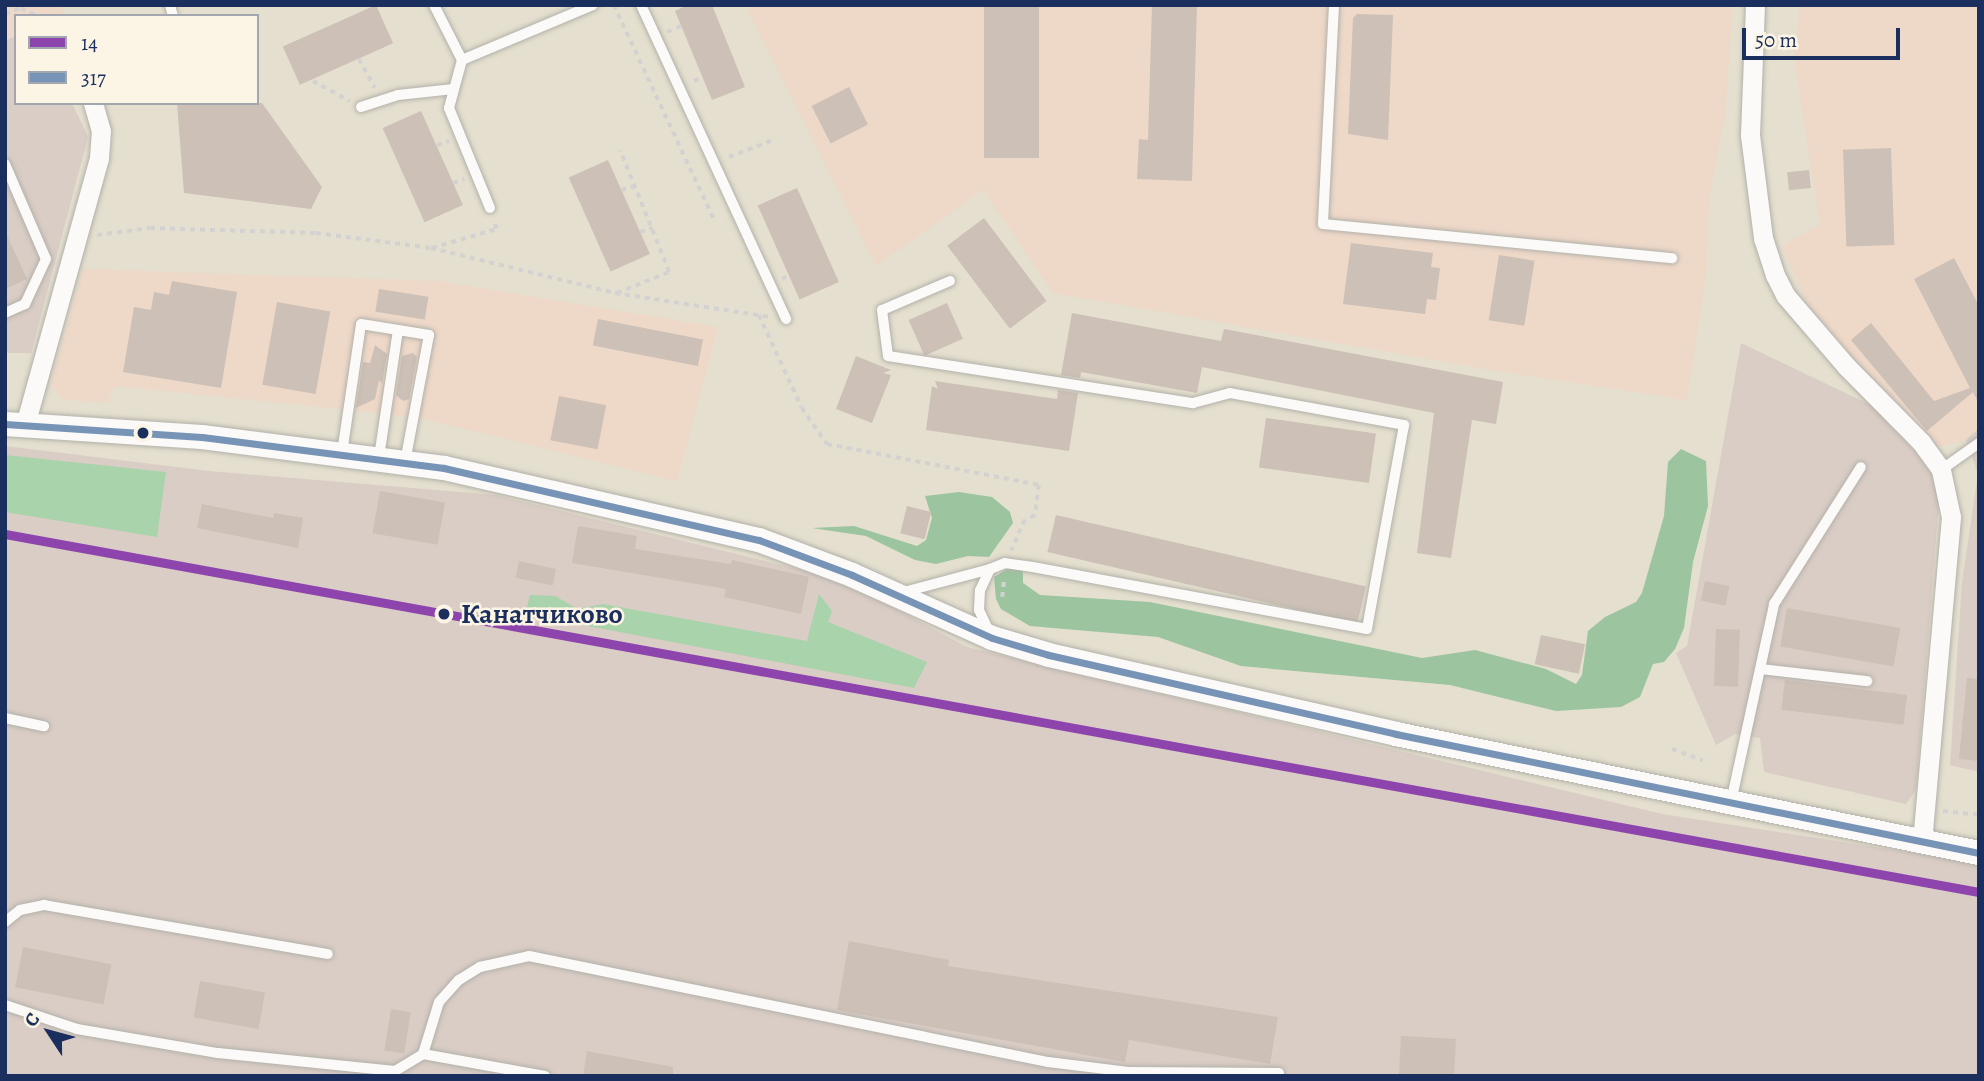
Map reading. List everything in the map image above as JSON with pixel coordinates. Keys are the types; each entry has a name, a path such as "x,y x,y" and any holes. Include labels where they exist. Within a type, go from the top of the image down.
{"street":[{"path":"1755,5 1750,135 1763,238 1775,275 1803,315 1921,442 1941,470 1951,517 1928,809 1922,842"},
{"path":"94,105 101,131 99,158 15,424 342,453 405,462 760,540 894,594 992,638 1193,689 1979,853"}],"lane":[{"path":"434,5 462,60 449,108 490,208"},
{"path":"462,60 593,5"},
{"path":"641,5 786,319"},
{"path":"1334,5 1323,224 1672,258"},
{"path":"361,107 398,95 454,89"},
{"path":"5,164 46,259 25,304 5,313"},
{"path":"894,594 1005,563 1367,629 1404,425 1230,393 1193,403 888,356 882,310 950,281"},
{"path":"342,453 361,324 429,335 405,462"},
{"path":"379,458 398,330"},
{"path":"1941,470 1979,443"},
{"path":"1731,802 1774,604 1861,467"},
{"path":"990,569 979,590 979,610 992,638"},
{"path":"1761,669 1867,681"},
{"path":"5,718 44,726"},
{"path":"5,922 20,910 44,905 328,954"},
{"path":"424,1054 439,1002 459,980 480,967 529,956 1048,1062 1130,1072 1279,1073"},
{"path":"5,1005 77,1028 218,1053 395,1071 424,1054 545,1076"},
{"path":"1046,1076 1048,1062"}],"path":[{"path":"614,5 715,222"},
{"path":"5,15 21,8 33,14"},
{"path":"359,59 383,102"},
{"path":"313,81 361,107"},
{"path":"714,163 771,141"},
{"path":"615,293 669,272 620,151"},
{"path":"621,190 635,186"},
{"path":"431,248 496,229 490,208"},
{"path":"75,238 150,228 316,233 431,248 615,293 786,319"},
{"path":"640,232 652,228"},
{"path":"759,315 802,408 827,444 1039,485 1035,516 1025,520 1005,563"},
{"path":"1672,748 1703,760"},
{"path":"1928,809 1979,815"}],"shaded area":[{"path":"5,5 61,5 65,14 14,14 14,37 5,41"},
{"path":"745,5 1733,5 1725,115 1709,198 1706,275 1687,400 1502,372 1053,293 983,190 876,266"},
{"path":"1800,5 1979,5 1979,428 1966,440 1939,447 1929,441 1810,310 1782,246 1820,225 1794,58"},
{"path":"14,37 14,105 73,105 88,137 31,353 5,353 5,41"},
{"path":"83,269 439,281 718,327 677,481 415,417 115,386 107,403 61,399 51,383"},
{"path":"1741,343 1877,408 1930,469 1939,502 1916,790 1906,804 1764,772 1760,738 1735,734 1716,745 1676,653 1687,646"},
{"path":"1979,428 1979,772 1950,765 1962,582 1978,474 1966,440"},
{"path":"5,446 209,471 496,495 842,580 967,647 1662,814 1979,863 1979,1076 5,1076"}],"green space":[{"path":"1681,449 1706,461 1708,506 1693,562 1684,628 1675,649 1664,662 1653,664 1640,697 1621,707 1556,711 1450,685 1241,666 1158,637 1030,626 1001,609 996,599 994,577 1014,565 1023,571 1023,583 1040,595 1150,602 1422,658 1475,650 1546,669 1576,684 1582,675 1588,631 1605,617 1636,602 1642,593 1664,516 1668,462"},
{"path":"5,455 166,472 157,537 5,512"},
{"path":"959,492 992,497 1010,512 1013,523 989,557 968,556 936,564 915,560 866,536 812,528 854,526 917,546 926,540 932,518 925,496"},
{"path":"819,594 832,611 828,622 927,662 914,688 525,614 530,595 555,596 578,609 603,604 807,641"}],"building":[{"path":"376,5 393,43 300,85 283,46"},
{"path":"688,5 712,5 745,87 712,100 675,11"},
{"path":"984,5 1039,5 1039,158 984,158"},
{"path":"1152,5 1197,5 1192,181 1137,179 1139,139 1148,140"},
{"path":"1357,14 1393,15 1388,140 1348,134 1353,18"},
{"path":"849,87 868,124 831,143 812,106"},
{"path":"262,103 322,187 311,209 184,193 177,105"},
{"path":"421,111 463,205 425,222 383,128"},
{"path":"1891,148 1894,245 1846,247 1843,150"},
{"path":"608,160 650,254 611,272 569,177"},
{"path":"1809,170 1811,188 1789,190 1787,172"},
{"path":"797,188 839,282 800,300 758,205"},
{"path":"984,218 1047,301 1010,329 947,246"},
{"path":"5,231 27,279 5,289"},
{"path":"1351,243 1433,253 1431,267 1440,268 1436,300 1427,299 1425,314 1343,304"},
{"path":"1499,255 1535,261 1524,326 1489,320"},
{"path":"1954,258 1979,306 1979,404 1973,392 1927,431 1851,340 1871,323 1934,401 1970,388 1914,279"},
{"path":"172,281 237,292 221,388 123,372 134,307 151,310 154,292 169,295"},
{"path":"379,289 428,297 425,320 375,312"},
{"path":"277,302 330,311 316,394 262,385"},
{"path":"947,303 963,339 924,356 909,320"},
{"path":"1072,313 1221,341 1224,329 1503,382 1496,424 1472,420 1451,558 1417,553 1434,413 1202,367 1197,393 1081,372 1080,378 1061,375"},
{"path":"598,319 703,339 698,366 593,346"},
{"path":"375,345 387,354 382,383 379,380 375,399 356,408 363,362 370,363"},
{"path":"413,353 417,357 409,399 403,401 396,395 402,356"},
{"path":"856,356 891,370 883,373 891,375 872,423 836,409"},
{"path":"935,381 1057,399 1058,390 1078,393 1069,451 926,430 932,386 938,389"},
{"path":"559,396 606,405 598,449 550,440"},
{"path":"1266,418 1376,433 1369,483 1259,468"},
{"path":"380,491 445,502 438,545 373,533"},
{"path":"202,504 273,518 274,513 303,518 298,548 197,528"},
{"path":"907,506 931,512 924,539 900,533"},
{"path":"1056,515 1366,587 1357,624 1047,552"},
{"path":"578,526 637,536 635,549 731,564 732,560 809,577 801,614 724,597 726,589 572,563"},
{"path":"519,561 556,569 553,586 515,578"},
{"path":"1705,581 1729,586 1725,606 1701,601"},
{"path":"1787,608 1900,628 1893,666 1780,646"},
{"path":"1716,629 1740,630 1738,687 1714,686"},
{"path":"1541,635 1585,644 1579,674 1535,664"},
{"path":"1967,678 1979,679 1979,761 1959,759"},
{"path":"1785,680 1907,695 1903,725 1781,710"},
{"path":"849,941 949,960 948,966 1278,1017 1270,1064 1129,1040 1125,1062 837,1010"},
{"path":"23,947 111,964 104,1004 15,987"},
{"path":"200,981 265,992 259,1029 194,1017"},
{"path":"391,1009 411,1012 404,1054 384,1050"},
{"path":"1401,1036 1456,1039 1454,1076 1399,1076"},
{"path":"587,1051 673,1067 673,1076 583,1076"}],"transit line":[{"name":"317","path":"5,424 202,437 444,468 759,540 852,575 992,638 1049,655 1396,734 1979,853"},
{"name":"14","path":"5,534 1979,892"}],"place":[{"name":"Канатчиково","path":"444,614"}]}
